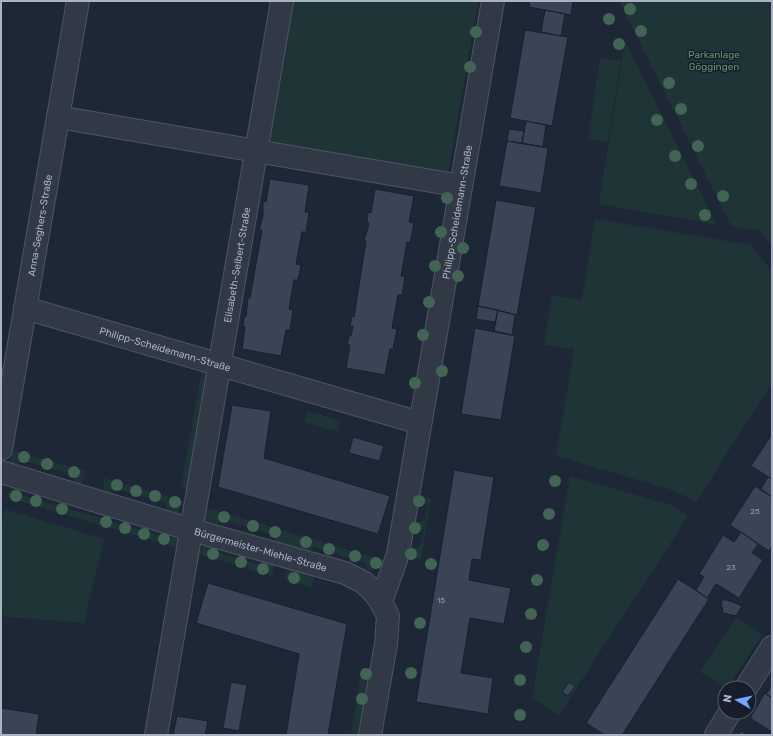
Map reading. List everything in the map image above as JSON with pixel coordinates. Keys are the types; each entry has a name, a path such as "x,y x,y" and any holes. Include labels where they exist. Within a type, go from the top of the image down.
{"street":[{"name":"Anna-Seghers-Straße","path":"1,450 78,1"},
{"name":"Elisabeth-Selbert-Straße","path":"156,735 163,642 172,588 192,530 282,1"},
{"name":"Philipp-Scheidemann-Straße","path":"381,602 396,560 493,1"},
{"path":"58,117 461,186"},
{"name":"Philipp-Scheidemann-Straße","path":"25,308 420,423"},
{"name":"Bürgermeister-Miehle-Straße","path":"2,478 345,573 363,582 381,602 388,616 387,634 370,735"},
{"path":"751,680 772,647"},
{"path":"716,735 725,720"}],"green space":[{"path":"291,1 478,1 448,176 268,146"},
{"name":"Parkanlage Göggingen","path":"619,1 772,1 772,247 760,231 731,226"},
{"path":"625,41 717,225 599,204"},
{"path":"600,58 621,61 608,142 588,139"},
{"path":"595,219 751,245 772,271 772,383 696,502 672,490 556,456 574,349 544,345 552,295 582,300"},
{"path":"202,369 206,372 208,383 190,491 181,487"},
{"path":"308,411 341,421 338,432 304,422"},
{"path":"12,450 86,471 82,484 75,482 73,475 20,460 17,465 10,464"},
{"path":"570,476 671,505 688,516 559,715 532,698"},
{"path":"104,478 184,501 177,513 168,510 165,503 113,488 110,493 103,491"},
{"path":"14,486 21,488 22,495 171,539 175,533 178,534 178,548 6,497"},
{"path":"414,496 431,498 421,560 404,555 405,551 421,546 424,529 408,534 409,525 425,520 428,503 412,508"},
{"path":"204,507 383,560 381,565 377,568 368,570 366,563 313,547 310,553 275,542 273,535 221,519 218,524 204,520"},
{"path":"4,509 104,539 84,623 8,617 1,614 1,531"},
{"path":"206,543 211,544 211,550 264,566 269,561 275,563 272,576 198,554"},
{"path":"288,567 314,575 312,588 285,580"},
{"path":"736,617 762,635 732,680 717,680 717,683 700,672"},
{"path":"362,668 370,670 359,735 351,735"}],"building":[{"path":"530,1 573,1 571,15 529,7"},
{"path":"545,10 565,14 561,36 541,32"},
{"path":"525,30 568,37 552,126 510,118"},
{"path":"526,121 546,125 543,147 522,143"},
{"path":"509,129 524,131 522,143 507,141"},
{"path":"507,141 548,148 541,193 499,186"},
{"path":"270,179 309,185 305,212 309,213 306,232 302,232 296,264 301,265 298,280 294,280 289,309 293,310 290,330 286,330 281,356 242,349 245,327 243,327 244,317 246,317 248,298 250,298 262,230 259,230 263,216 263,201 266,202"},
{"path":"375,189 414,196 409,222 414,223 410,243 407,242 401,276 405,277 402,295 398,295 392,328 397,329 393,349 390,349 385,375 346,368 350,345 347,345 353,326 350,326 352,316 354,317 366,241 364,241 369,224 367,221 368,212 371,213"},
{"path":"496,200 536,207 517,315 478,306"},
{"path":"478,306 498,310 495,322 476,319"},
{"path":"498,310 515,315 512,335 494,331"},
{"path":"475,328 515,336 501,420 461,414"},
{"path":"232,405 271,411 264,458 390,496 378,534 218,487"},
{"path":"772,434 772,479 751,466"},
{"path":"353,437 384,446 379,461 349,453"},
{"path":"454,470 494,477 481,560 472,559 469,580 511,588 504,624 470,618 461,673 493,678 488,714 416,702"},
{"path":"768,477 772,479 772,497 761,489"},
{"path":"755,486 772,497 772,546 769,551 730,525"},
{"path":"741,532 758,544 752,553 763,560 739,598 716,584 707,598 696,590 704,577 699,574 723,535 734,542"},
{"path":"678,579 709,599 622,735 605,735 586,723"},
{"path":"208,583 347,624 328,735 286,735 299,654 196,623"},
{"path":"721,600 727,600 742,606 736,616 723,613"},
{"path":"231,682 247,685 239,731 223,728"},
{"path":"569,682 575,686 568,696 562,692"},
{"path":"771,687 772,688 772,698 766,694"},
{"path":"765,693 772,698 772,732 753,720 757,720 757,706"},
{"path":"1,708 39,714 36,735 1,735"},
{"path":"177,716 208,721 205,735 173,735"},
{"path":"741,731 747,735 738,735"}]}
